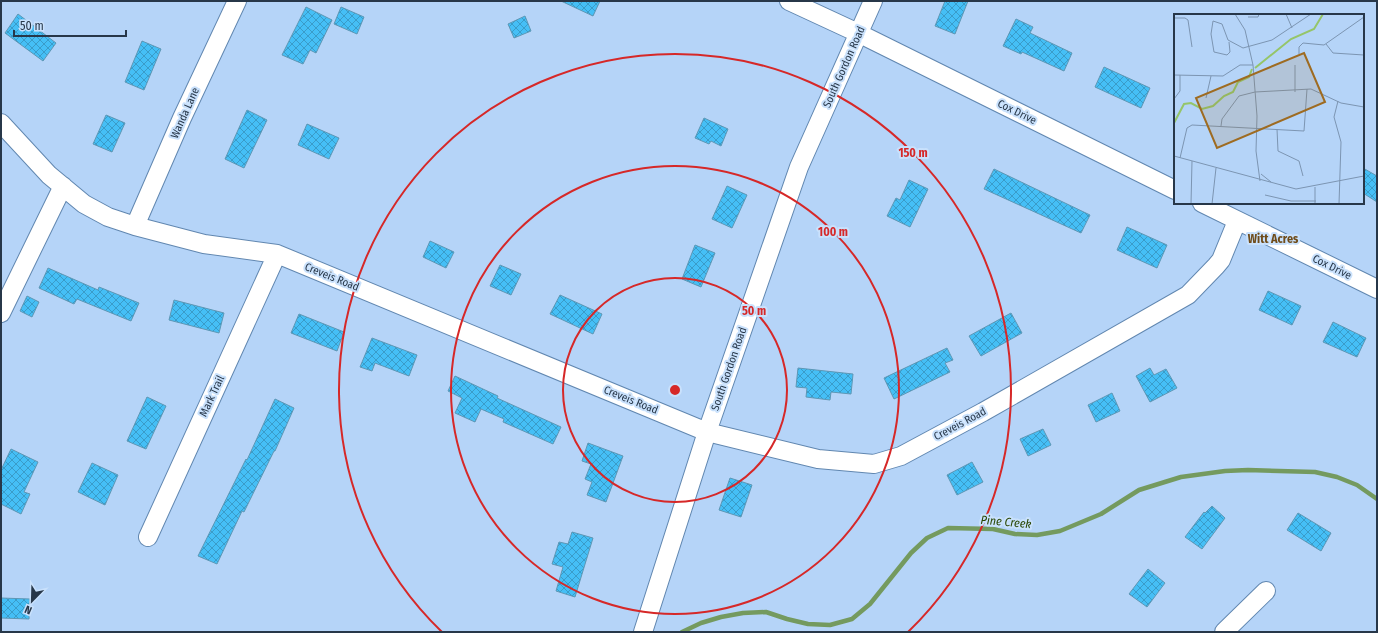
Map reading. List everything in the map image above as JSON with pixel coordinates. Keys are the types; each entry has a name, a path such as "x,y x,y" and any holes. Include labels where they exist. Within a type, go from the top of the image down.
{"street":[{"name":"Wanda Lane","path":"135,226 182,118 237,1"},
{"path":"789,1 858,33"},
{"name":"South Gordon Road","path":"643,632 707,432 799,167 873,1"},
{"name":"Cox Drive","path":"858,33 1174,190"},
{"name":"Creveis Road","path":"2,126 49,175 84,204 108,217 135,226 204,244 277,254 707,432 818,459 874,464 901,456 983,412 1188,295 1221,260 1237,221"},
{"path":"1,313 63,186"},
{"name":"Cox Drive","path":"1204,204 1377,289"},
{"name":"Mark Trail","path":"148,537 277,254"},
{"path":"1224,632 1266,591"}],"building":[{"path":"561,1 600,1 593,16"},
{"path":"945,1 968,1 955,34 935,26"},
{"path":"306,7 332,20 316,53 310,50 303,64 282,55"},
{"path":"341,7 364,17 357,34 334,24"},
{"path":"18,14 56,43 43,61 5,33"},
{"path":"525,16 531,31 514,38 508,24"},
{"path":"1016,19 1033,27 1030,33 1072,53 1064,71 1022,52 1021,54 1003,46"},
{"path":"142,41 161,49 144,90 125,82"},
{"path":"1104,67 1150,88 1141,108 1095,87"},
{"path":"247,110 267,120 244,168 225,159"},
{"path":"106,115 125,123 112,152 93,144"},
{"path":"704,118 728,129 721,146 711,141 709,144 695,138"},
{"path":"307,124 339,138 329,159 298,145"},
{"path":"994,169 1090,215 1081,233 984,189"},
{"path":"1364,169 1377,176 1377,202 1364,194"},
{"path":"909,180 928,189 910,227 887,216 896,198 900,200"},
{"path":"727,186 747,195 732,228 712,219"},
{"path":"1127,227 1167,245 1157,268 1117,250"},
{"path":"430,241 454,252 446,268 423,257"},
{"path":"695,245 715,253 701,287 682,279"},
{"path":"500,265 521,274 511,295 490,286"},
{"path":"48,268 98,290 99,287 139,303 131,321 77,299 74,304 39,288"},
{"path":"1268,291 1301,306 1292,325 1259,310"},
{"path":"560,295 602,314 593,334 550,314"},
{"path":"27,296 39,302 32,317 20,311"},
{"path":"174,300 224,313 219,333 169,320"},
{"path":"1011,313 1022,333 981,356 969,336"},
{"path":"299,314 344,332 337,351 291,333"},
{"path":"1333,322 1366,338 1357,357 1323,342"},
{"path":"372,338 417,355 409,376 375,363 372,371 360,367"},
{"path":"947,348 953,360 945,363 950,372 894,399 884,378"},
{"path":"798,368 853,374 851,394 831,392 830,400 806,397 807,388 796,387"},
{"path":"1150,368 1154,375 1166,369 1177,388 1150,402 1136,376"},
{"path":"455,376 498,396 497,398 561,427 553,444 503,422 504,419 481,409 475,422 455,413 462,398 448,391"},
{"path":"1112,393 1120,411 1096,422 1088,405"},
{"path":"147,397 166,406 146,449 127,441"},
{"path":"275,399 294,408 275,451 244,512 242,511 217,564 198,556 246,459 247,460"},
{"path":"1043,429 1051,445 1028,456 1020,439"},
{"path":"588,443 623,456 606,502 587,495 592,482 585,479 591,464 582,461"},
{"path":"11,449 38,462 24,492 30,494 21,514 1,504 1,470"},
{"path":"972,462 983,482 957,495 947,475"},
{"path":"92,463 118,475 105,505 78,492"},
{"path":"730,478 752,485 741,517 719,510"},
{"path":"1212,506 1225,518 1202,549 1185,537 1204,512 1205,513"},
{"path":"1298,513 1331,533 1321,551 1287,530"},
{"path":"572,532 593,538 575,597 556,591 563,567 552,564 559,542 568,544"},
{"path":"1148,569 1165,583 1147,607 1129,594"},
{"path":"1,598 30,599 29,619 1,618"}],"waterway":[{"name":"Pine Creek","path":"682,632 701,623 721,617 743,613 766,612 808,624 830,625 852,619 870,604 911,553 927,538 948,528 993,529 1015,534 1037,535 1060,531 1101,514 1139,490 1181,477 1225,471 1248,470 1315,472 1337,477 1357,485 1377,499"}],"district":[{"name":"Witt Acres","path":"1273,239"}]}
